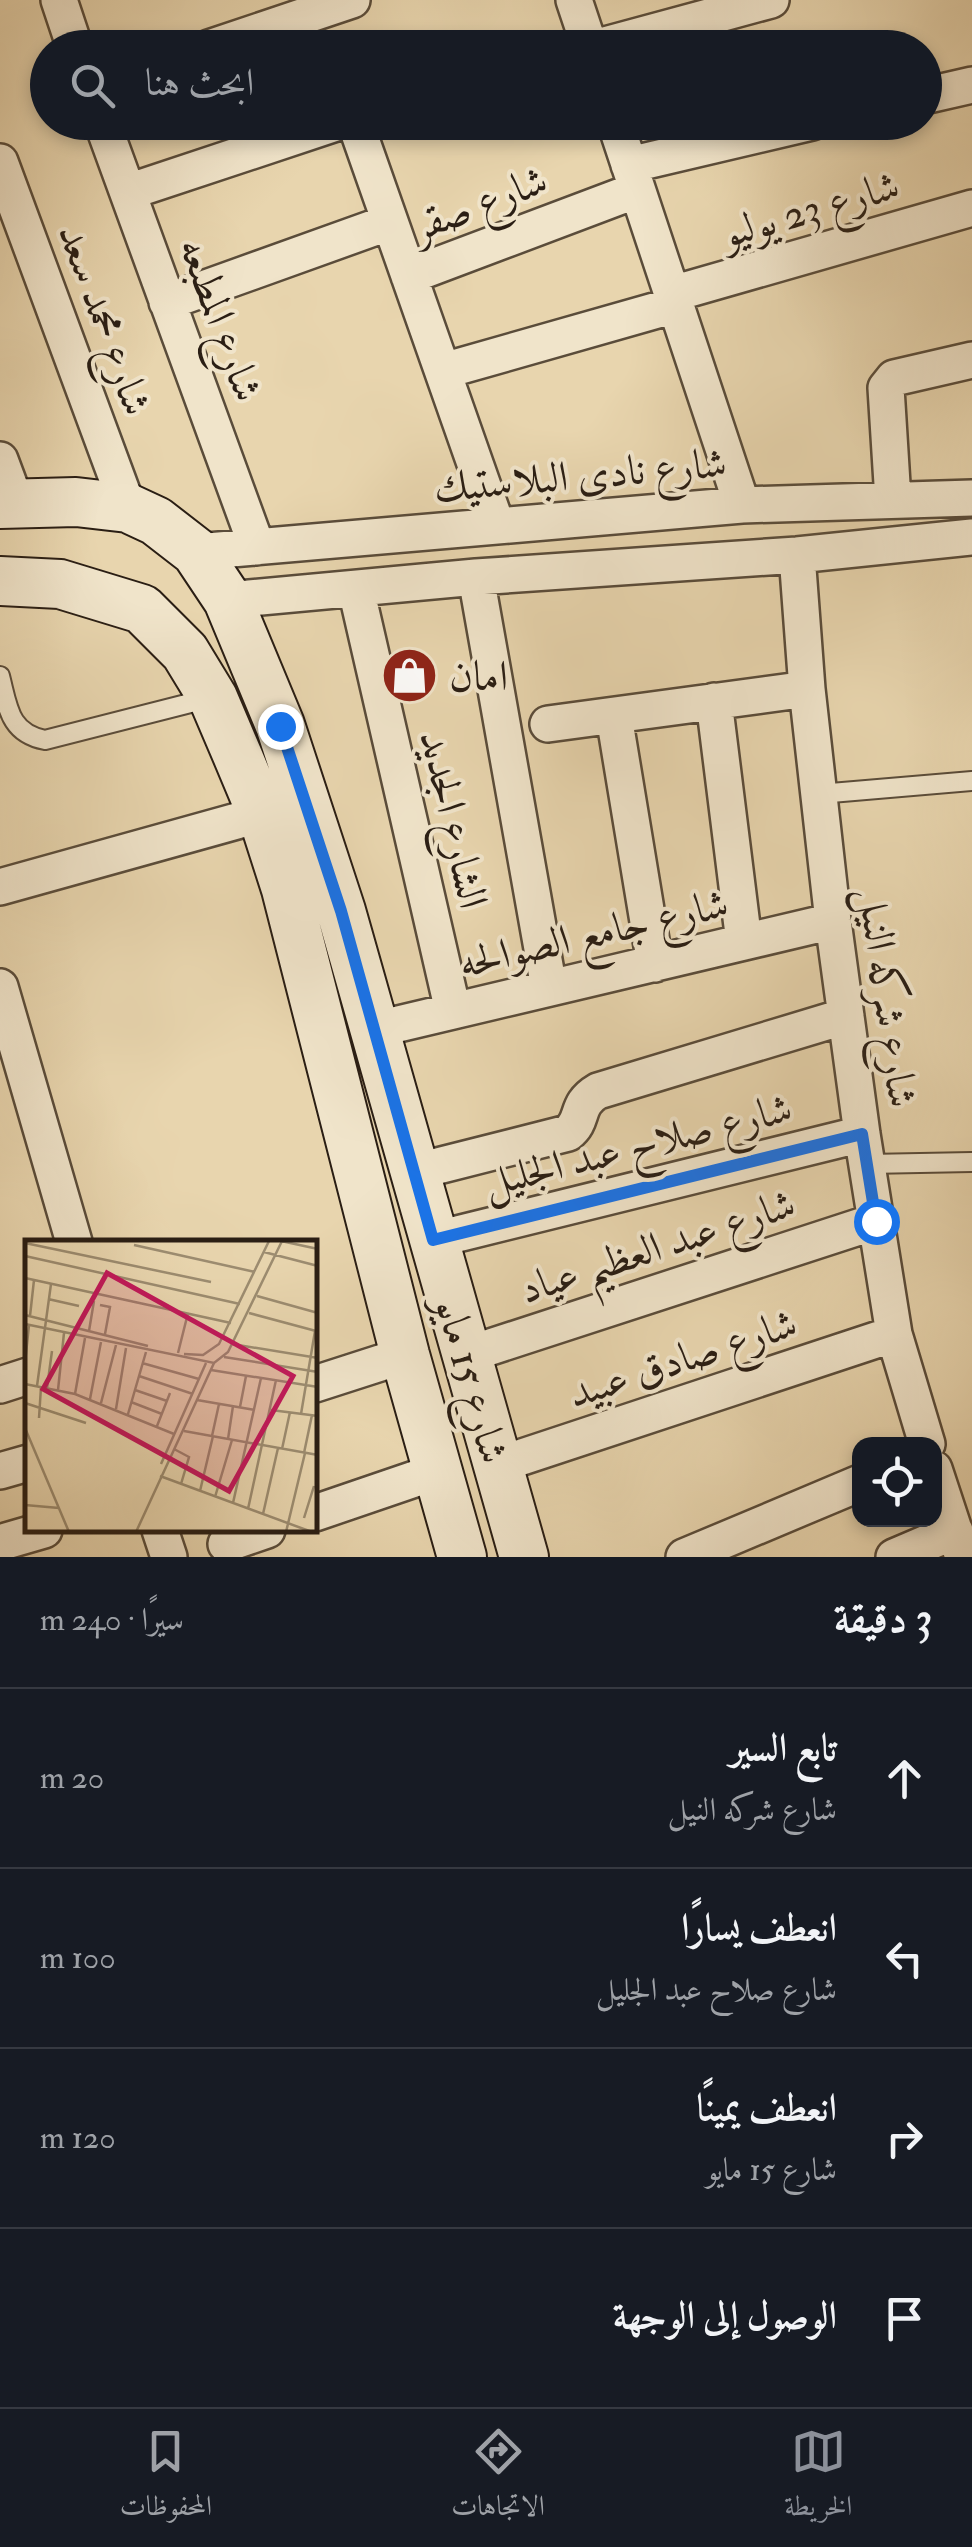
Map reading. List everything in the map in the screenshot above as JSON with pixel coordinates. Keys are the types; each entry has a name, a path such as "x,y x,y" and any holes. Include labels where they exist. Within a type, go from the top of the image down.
{"main road":[{"name":"شارع 15 مايو","path":"5,489 128,508 156,521 196,552 228,600 280,726 341,911 524,1557"},
{"name":"شارع 15 مايو","path":"0,580 60,584 142,608 185,652 212,698 262,814 286,889 404,1355 462,1557"}],"street":[{"path":"58,0 69,30"},
{"path":"248,30 293,9 352,0"},
{"path":"574,0 585,30"},
{"path":"659,30 771,0"},
{"path":"942,92 972,85"},
{"name":"شارع المطبعه","path":"109,140 258,547"},
{"path":"128,192 285,140"},
{"path":"361,140 497,526"},
{"path":"620,140 742,504"},
{"name":"شارع صقر","path":"409,276 633,178 754,140"},
{"name":"شارع محمد سعد","path":"0,162 128,508"},
{"name":"شارع 23 يوليو","path":"443,372 972,208"},
{"path":"167,302 390,222"},
{"path":"893,500 886,388 894,378 972,360"},
{"name":"شارع نادى البلاستيك","path":"196,552 742,504 972,498"},
{"path":"228,600 797,555 972,537"},
{"name":"شارع شركه النيل","path":"797,555 818,794 865,1149 894,1334 925,1437"},
{"path":"476,578 548,988"},
{"name":"الشارع الجديد","path":"356,589 453,1011"},
{"path":"548,724 807,689"},
{"path":"714,700 744,942"},
{"path":"614,716 655,964"},
{"path":"0,886 262,814"},
{"name":"شارع جامع الصوالحه","path":"373,1030 833,921"},
{"path":"0,987 73,1240"},
{"path":"414,1172 568,1132 576,1126 582,1104 598,1092 846,1016"},
{"name":"شارع صلاح عبد الجليل","path":"433,1240 865,1149"},
{"name":"شارع عبد العظيم عياد","path":"466,1354 876,1221"},
{"name":"شارع صادق عبيد","path":"498,1465 894,1334"},
{"path":"318,1383 404,1355"},
{"path":"0,1385 25,1377"},
{"path":"0,1471 25,1464"},
{"path":"318,1512 438,1471"},
{"path":"684,1557 746,1545 852,1487"},
{"path":"894,1557 959,1544 942,1492"},
{"path":"5,1540 36,1532"},
{"path":"161,1532 169,1557"},
{"path":"226,1544 261,1532"}],"lane":[{"path":"0,676 15,723 23,732 46,740 212,698"},
{"path":"818,794 972,782"},
{"path":"865,1149 972,1162"}],"place":[{"name":"امان","path":"410,675"}],"route":[{"path":"280,726 341,911 433,1240 862,1134 876,1221"}]}
